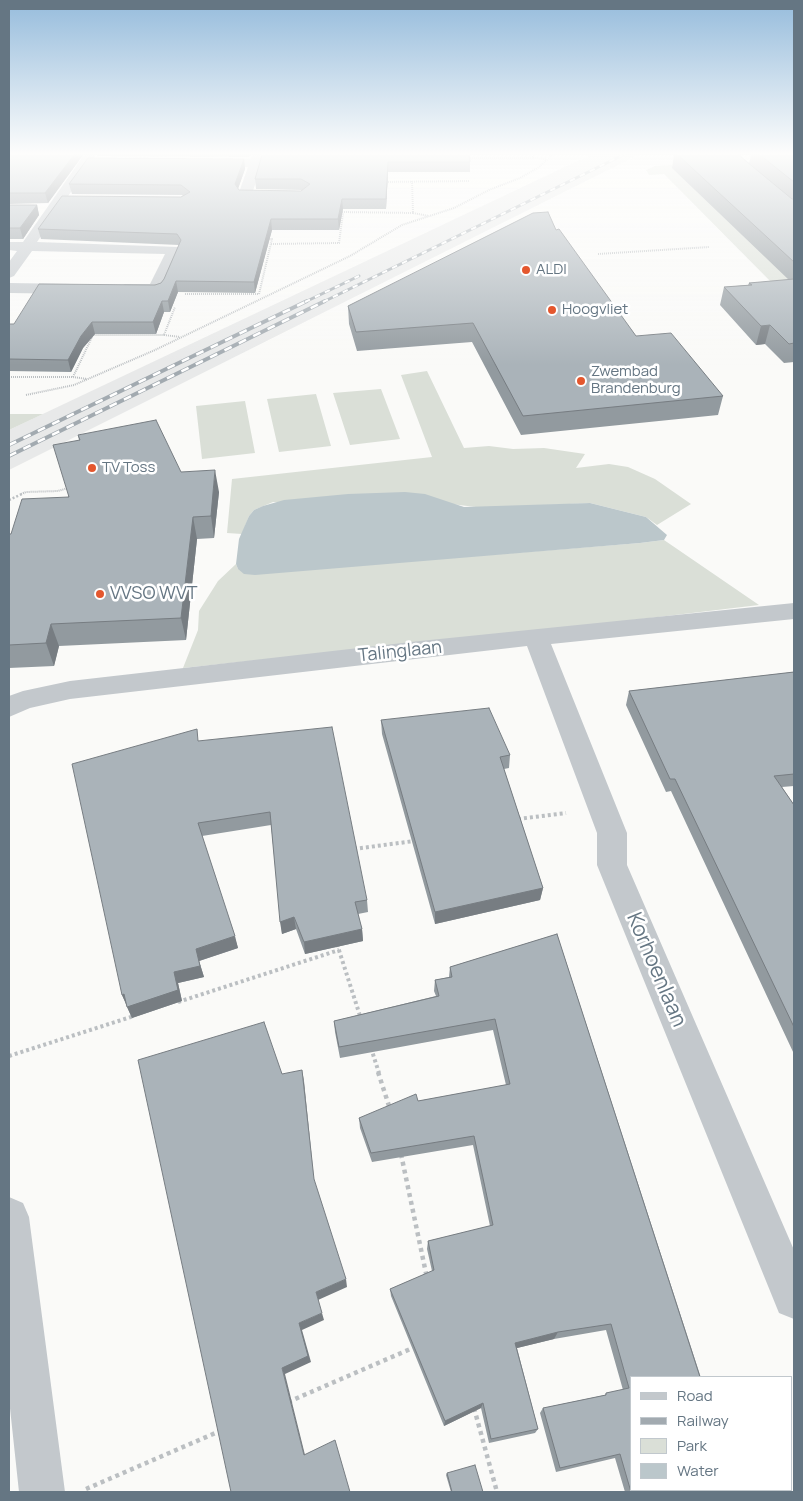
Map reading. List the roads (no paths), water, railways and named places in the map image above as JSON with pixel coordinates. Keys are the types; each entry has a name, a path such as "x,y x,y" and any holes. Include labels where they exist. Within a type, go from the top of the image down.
{"street":[{"path":"9,274 42,225"},
{"path":"9,246 26,248 174,250 156,289 107,288"},
{"path":"9,288 87,288"},
{"name":"Talinglaan","path":"9,708 23,700 70,690 536,636 794,611"},
{"name":"Korhoenlaan","path":"536,636 612,834 612,865 794,1298"},
{"path":"9,1218 42,1492"}],"water":[{"path":"405,492 425,494 464,507 590,503 646,517 667,535 664,540 640,543 255,575 244,574 238,569 236,564 239,539 249,516 254,510 284,500 348,494"}],"railway":[{"path":"323,302 480,225"},
{"path":"305,302 359,276"},
{"path":"9,445 307,301"},
{"path":"9,456 325,301"}],"place":[{"name":"ALDI","path":"526,270"},
{"name":"Hoogvliet","path":"552,310"},
{"name":"Zwembad Brandenburg","path":"581,381"},
{"name":"TV Toss","path":"92,468"},
{"name":"VVSO WVT","path":"100,594"}]}
